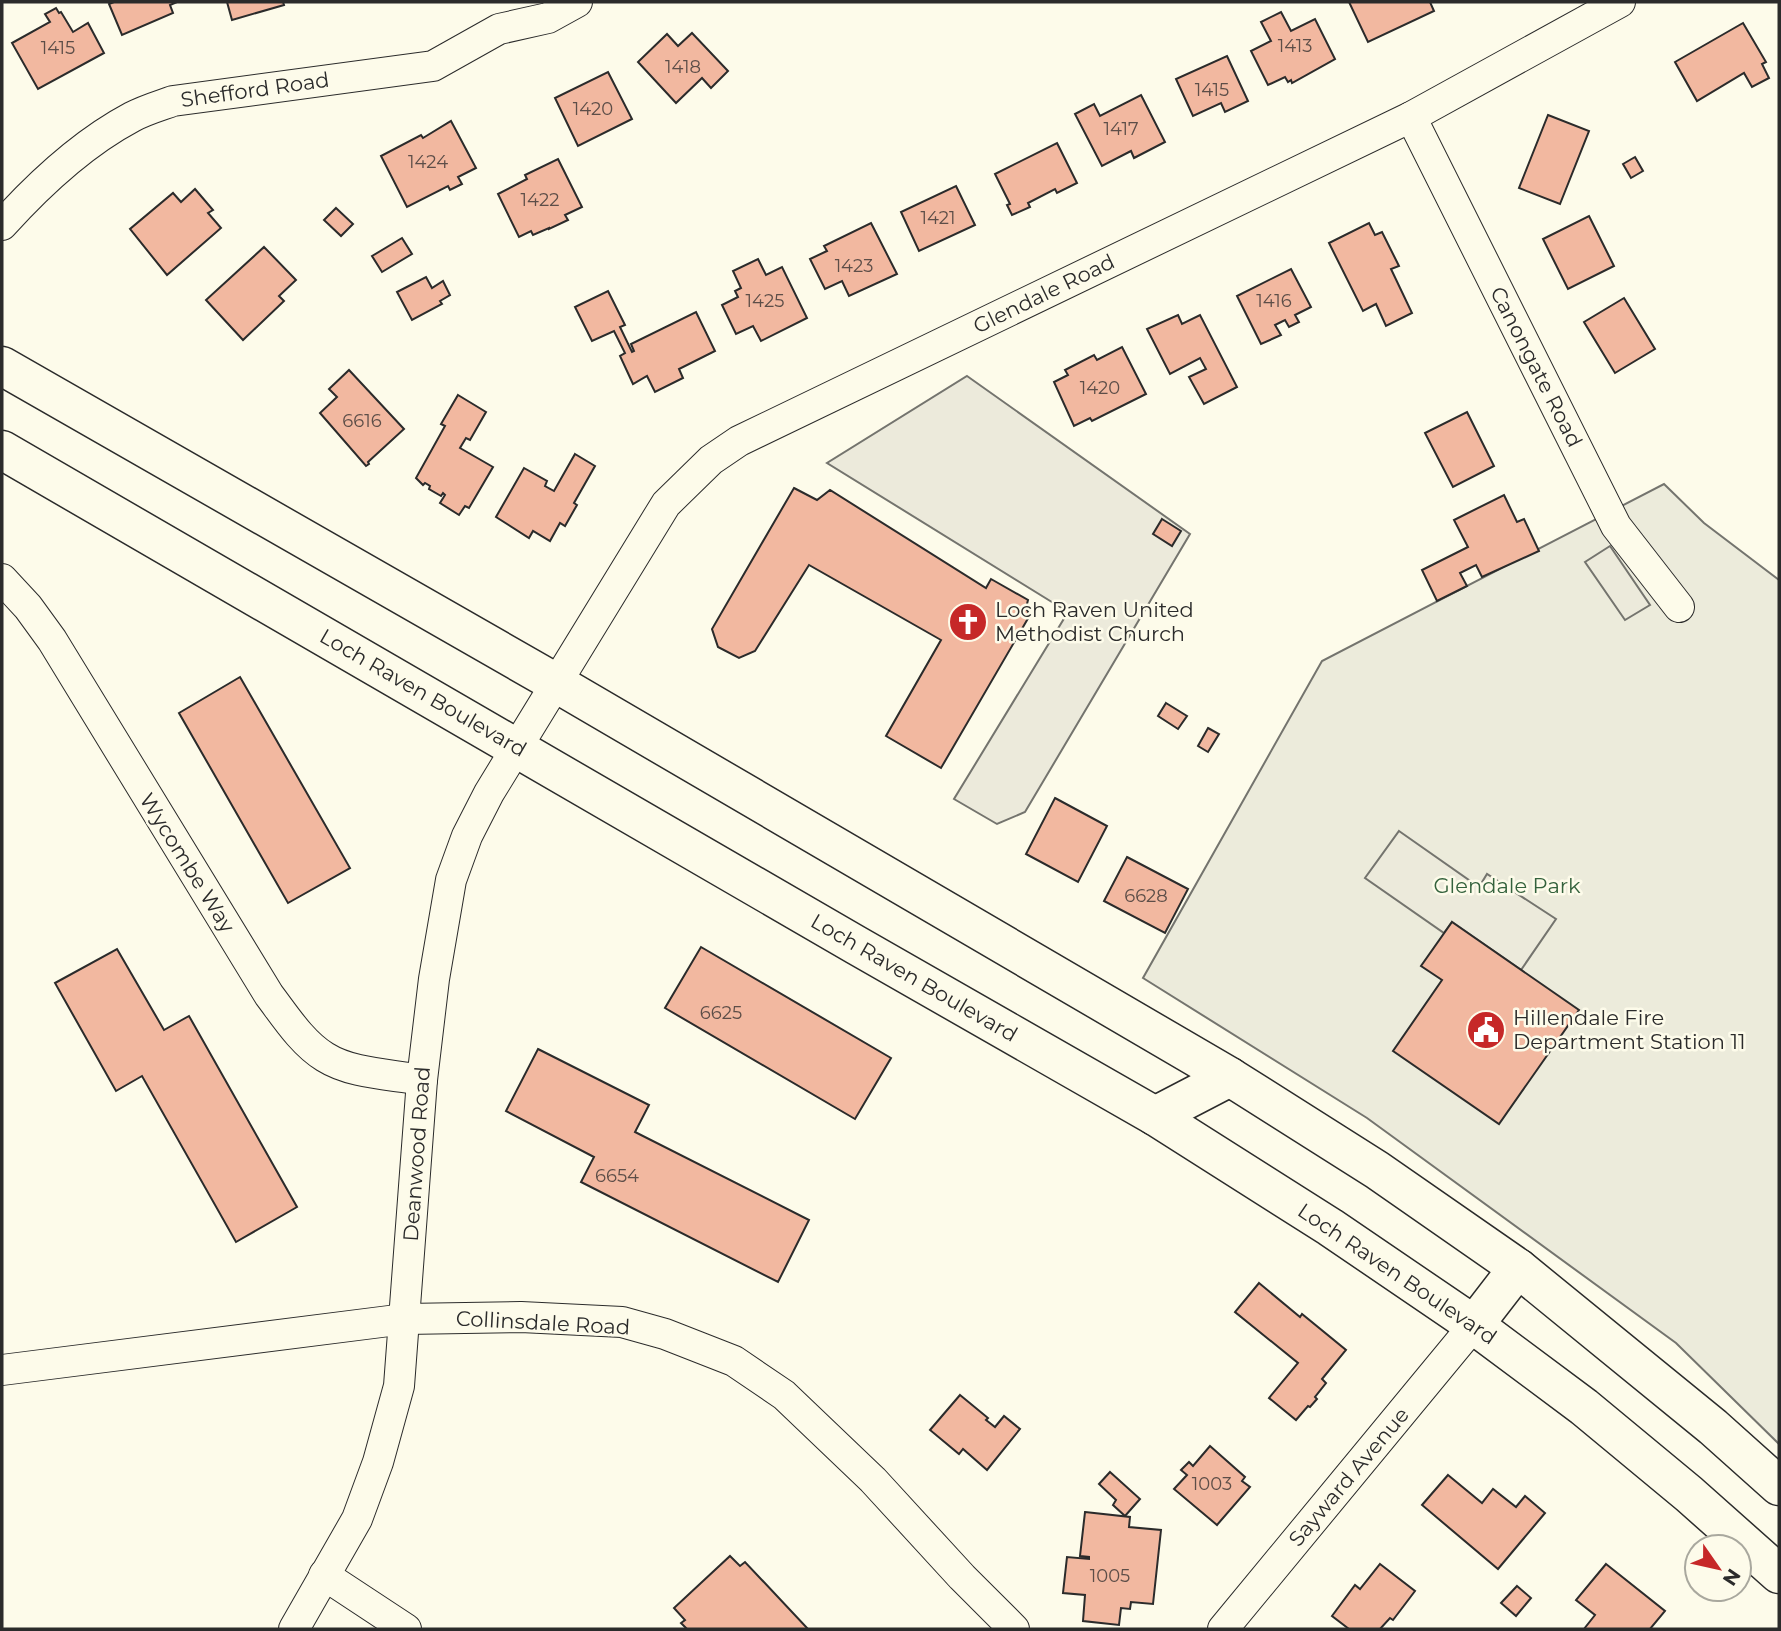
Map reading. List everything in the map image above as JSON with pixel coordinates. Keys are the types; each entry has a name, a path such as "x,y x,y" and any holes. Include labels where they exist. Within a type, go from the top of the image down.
{"main road":[{"path":"2,366 556,683 1230,1077 1377,1170 1518,1268 1713,1427 1779,1486"},
{"name":"Loch Raven Boulevard","path":"2,450 1156,1116 1330,1227 1474,1325 1584,1407 1689,1494 1779,1574"},
{"path":"1156,1116 1230,1077"},
{"path":"1474,1325 1518,1268"}],"street":[{"name":"Shefford Road","path":"2,225 32,192 83,151 142,113 173,101 433,66 503,15 548,18 577,2"},
{"name":"Glendale Road","path":"556,683 666,504 711,460 739,440 1410,117 1620,2"},
{"name":"Canongate Road","path":"1410,117 1616,526 1679,607"},
{"name":"Wycombe Way","path":"2,579 28,607 52,640 269,995 310,1045 323,1056 347,1067 422,1080"},
{"name":"Deanwood Road","path":"295,1629 358,1519 378,1462 399,1386 422,1080 434,978 451,880 467,836 515,747 556,683"},
{"name":"Collinsdale Road","path":"2,1370 405,1319 521,1317 622,1322 665,1334 734,1361 784,1395 823,1430 1014,1629"},
{"name":"Sayward Avenue","path":"1223,1629 1474,1325"},
{"path":"324,1575 406,1629"}],"green space":[{"name":"Glendale Park","path":"1664,484 1704,523 1779,580 1779,1444 1676,1343 1367,1118 1143,978 1322,661"}],"shaded area":[{"path":"967,376 1190,534 1025,812 997,824 954,799 1068,612 827,463"},
{"path":"1610,546 1650,605 1625,620 1585,562"},
{"path":"1399,831 1479,887 1487,874 1556,919 1521,970 1452,922 1444,933 1365,878"}],"building":[{"path":"177,2 170,5 173,13 122,35 109,4"},
{"path":"227,2 283,2 284,5 232,20"},
{"path":"1349,2 1430,2 1434,11 1368,42"},
{"path":"56,8 73,32 88,23 104,53 38,89 12,43 50,22 45,14"},
{"path":"1281,12 1291,31 1315,19 1335,59 1292,83 1285,77 1268,85 1251,51 1271,41 1261,22"},
{"path":"1743,23 1766,62 1762,64 1769,78 1752,87 1744,73 1697,101 1675,62"},
{"path":"692,33 728,71 711,88 702,78 676,103 638,62 667,34 678,46"},
{"path":"1227,56 1248,101 1225,112 1221,103 1193,116 1176,79"},
{"path":"608,72 632,119 578,146 555,98"},
{"path":"1141,95 1165,142 1134,158 1131,151 1102,166 1075,114 1094,104 1100,116"},
{"path":"1548,115 1589,131 1560,204 1519,188"},
{"path":"451,121 476,168 458,177 462,184 450,190 448,186 407,207 381,156 421,135 423,138"},
{"path":"1057,143 1077,183 1057,193 1055,189 1028,203 1030,207 1012,215 1007,205 1010,204 995,174"},
{"path":"1635,157 1643,171 1631,178 1623,164"},
{"path":"558,159 582,207 565,215 568,220 533,235 531,231 519,237 498,194 527,179 525,175"},
{"path":"956,186 975,225 919,251 901,212"},
{"path":"195,189 213,210 208,213 221,228 167,275 130,229 173,193 181,202"},
{"path":"336,208 353,224 341,236 324,220"},
{"path":"1589,216 1614,266 1568,289 1543,239"},
{"path":"871,223 897,274 849,296 842,281 825,289 810,259 827,251 824,246"},
{"path":"1369,223 1375,235 1382,232 1399,266 1391,269 1412,313 1386,326 1376,304 1363,311 1329,243"},
{"path":"402,238 412,254 382,272 372,256"},
{"path":"264,247 296,280 279,296 284,301 243,340 206,300"},
{"path":"758,259 766,275 782,267 807,318 761,341 753,326 736,334 722,305 738,297 735,291 741,288 733,271"},
{"path":"1291,269 1311,307 1295,315 1299,322 1289,327 1285,320 1275,325 1281,335 1261,344 1237,296"},
{"path":"426,277 432,288 443,281 450,295 440,301 442,304 412,320 397,292"},
{"path":"608,291 625,325 620,327 632,352 634,351 631,344 696,312 715,351 679,369 683,378 655,392 647,376 633,384 620,356 625,353 614,331 592,341 575,307"},
{"path":"1624,298 1655,349 1615,373 1584,322"},
{"path":"1178,315 1182,324 1200,315 1237,387 1204,404 1189,377 1206,369 1200,358 1170,374 1147,329"},
{"path":"1122,347 1146,394 1092,421 1090,418 1074,426 1054,382 1068,375 1065,370 1094,355 1097,360"},
{"path":"349,370 404,429 366,466 320,413 337,397 329,389"},
{"path":"458,395 486,412 470,440 466,438 460,448 493,467 469,508 465,506 459,515 440,503 445,495 443,493 441,496 416,478 445,426 441,424"},
{"path":"1467,412 1494,466 1453,487 1425,433"},
{"path":"575,454 595,466 574,503 577,505 565,526 560,523 550,541 533,531 529,538 496,517 524,468 547,481 545,486 554,491"},
{"name":"Loch Raven United Methodist Church","path":"794,488 817,500 830,490 986,588 991,579 1028,600 1026,608 1030,615 941,768 886,736 941,640 809,565 755,651 739,658 718,647 712,629"},
{"path":"1504,495 1517,522 1524,519 1539,551 1482,577 1476,565 1460,573 1467,586 1437,601 1422,570 1468,547 1454,520"},
{"path":"1162,519 1181,531 1172,546 1153,534"},
{"path":"240,677 350,868 288,903 179,713"},
{"path":"1166,703 1187,716 1178,729 1158,716"},
{"path":"1208,728 1219,734 1208,752 1198,746"},
{"path":"1055,798 1107,826 1078,882 1026,854"},
{"path":"1127,857 1188,889 1165,933 1104,901"},
{"name":"Hillendale Fire Department Station 11","path":"1452,922 1579,1010 1499,1124 1393,1051 1442,980 1421,966"},
{"path":"701,947 891,1058 855,1119 665,1008"},
{"path":"117,949 164,1030 189,1016 297,1207 236,1242 142,1076 116,1091 55,983"},
{"path":"538,1049 649,1105 635,1132 809,1220 778,1282 581,1182 594,1157 506,1111"},
{"path":"1259,1283 1346,1350 1322,1379 1326,1383 1315,1397 1317,1399 1296,1420 1269,1398 1298,1363 1235,1312"},
{"path":"960,1395 995,1427 1004,1416 1020,1429 987,1470 963,1449 959,1454 930,1430"},
{"path":"1210,1446 1245,1477 1242,1481 1250,1487 1217,1525 1174,1489 1187,1475 1181,1470 1189,1462 1193,1466"},
{"path":"1110,1472 1140,1499 1125,1516 1113,1505 1116,1500 1099,1484"},
{"path":"1448,1475 1482,1503 1493,1489 1516,1507 1525,1496 1545,1513 1498,1569 1422,1505"},
{"path":"1085,1512 1130,1517 1129,1527 1161,1530 1153,1604 1131,1602 1130,1609 1121,1608 1119,1625 1083,1621 1085,1595 1063,1593 1067,1557 1089,1559 1080,1556"},
{"path":"730,1556 740,1566 745,1562 808,1629 687,1629 681,1623 685,1620 674,1608"},
{"path":"1380,1564 1415,1591 1393,1620 1390,1618 1380,1629 1349,1629 1332,1616 1355,1585 1360,1589"},
{"path":"1606,1564 1665,1611 1650,1629 1584,1629 1595,1615 1576,1600"},
{"path":"1517,1586 1531,1598 1516,1616 1501,1603"}],"place":[{"name":"Loch Raven United Methodist Church","path":"968,622"},
{"name":"Hillendale Fire Department Station 11","path":"1486,1030"}]}
